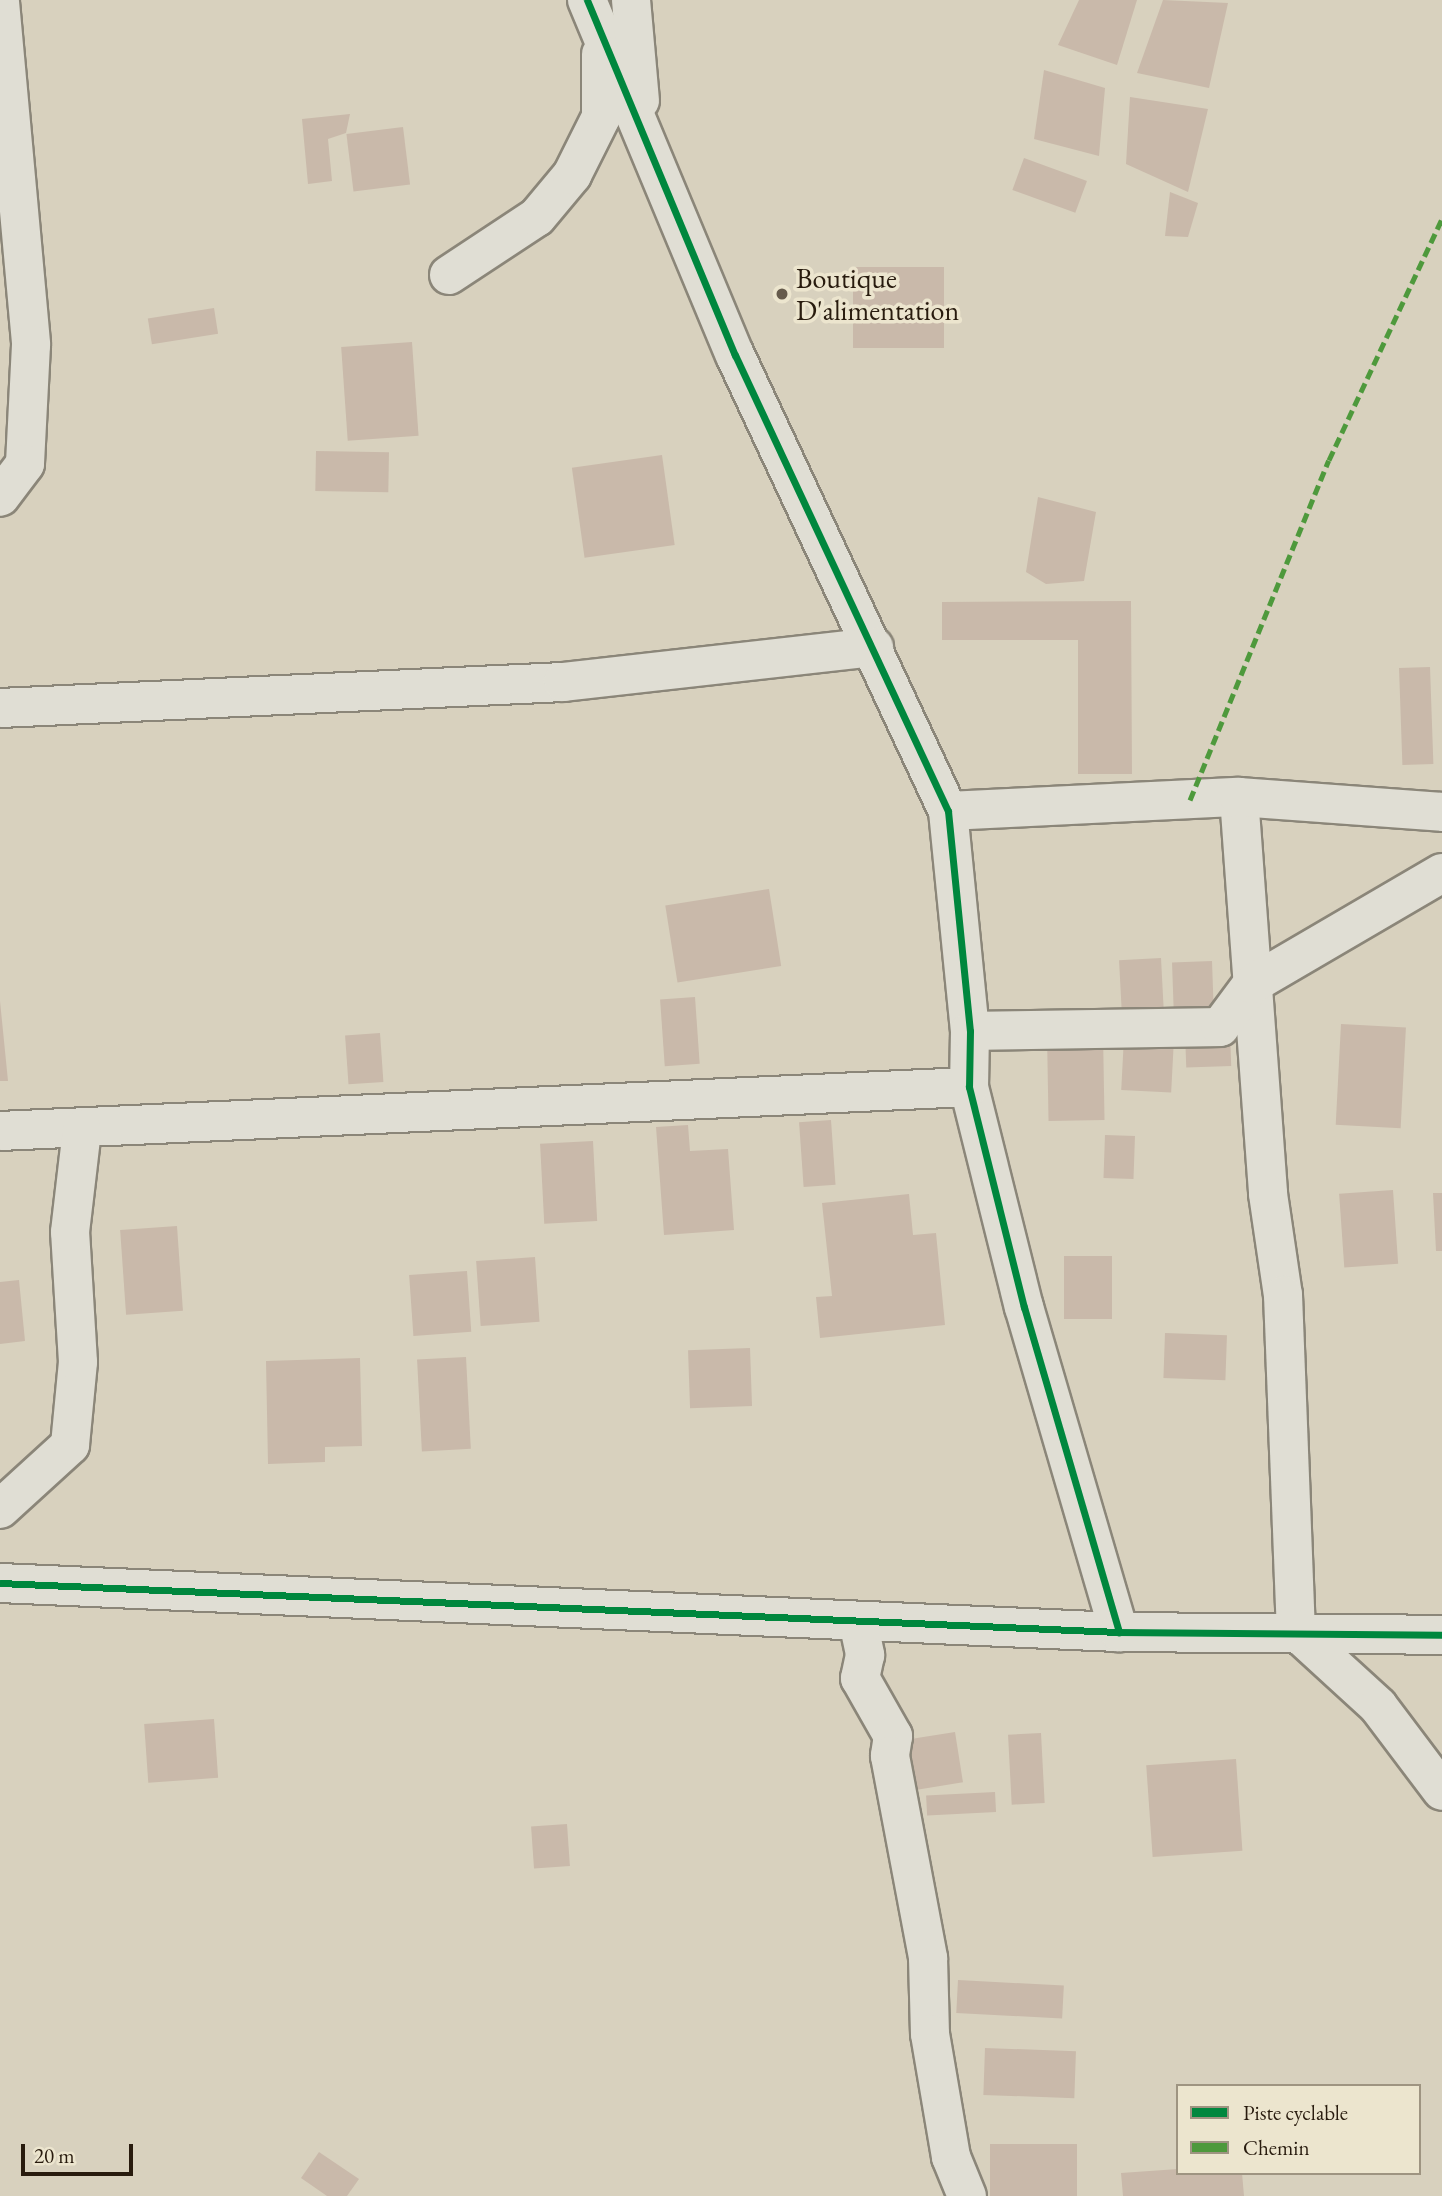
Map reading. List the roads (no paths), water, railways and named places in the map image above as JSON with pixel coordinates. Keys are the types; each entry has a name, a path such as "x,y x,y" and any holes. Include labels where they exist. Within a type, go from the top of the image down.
{"street":[{"path":"631,0 641,128"},
{"path":"0,2 31,345 25,464 0,497"},
{"path":"593,16 734,355 874,647 948,811 970,1031 969,1087 1024,1307 1119,1632"},
{"path":"449,275 537,217 572,175 601,117 593,16"},
{"path":"0,708 563,682 874,647"},
{"path":"948,811 1239,797 1442,812"},
{"path":"1239,797 1252,984 1283,1295 1296,1631 1378,1706 1442,1791"},
{"path":"970,1031 1220,1027 1252,984 1442,873"},
{"path":"0,1131 82,1130 969,1087"},
{"path":"0,1509 70,1445 78,1362 70,1232 82,1130"},
{"path":"0,1583 1119,1632 1296,1631 1442,1635"},
{"path":"858,1621 865,1654 860,1678 893,1736 890,1756 928,1958 937,2075 951,2157 967,2196"}],"place":[{"name":"Boutique D'alimentation","path":"782,294"}]}
